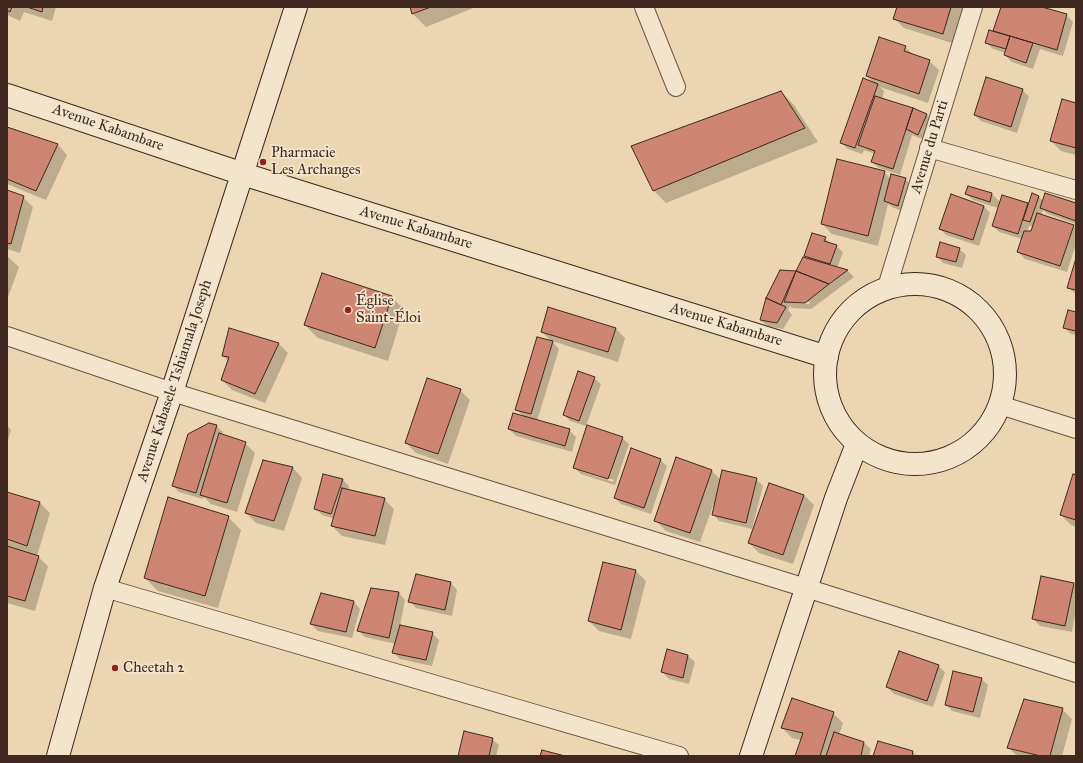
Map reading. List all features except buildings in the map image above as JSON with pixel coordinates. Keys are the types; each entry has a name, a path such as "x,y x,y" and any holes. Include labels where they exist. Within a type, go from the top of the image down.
{"main road":[{"name":"Avenue Kabasele Tshiamala Joseph","path":"58,756 104,588 172,392 296,7"},
{"name":"Avenue Kabambare","path":"7,95 243,174 827,357"},
{"path":"913,283 940,287 964,297 987,317 998,340 1006,368 1002,406 993,421 977,440 956,454 932,462 907,464 883,458 857,444 843,428 831,406 826,382 827,357 837,331 848,312 868,294 886,287 913,283"},
{"path":"751,756 836,498 857,444"}],"street":[{"path":"644,7 676,87"},
{"name":"Avenue du Parti","path":"886,287 973,7"},
{"path":"929,148 1076,190"},
{"path":"7,336 172,392 806,588 1076,674"},
{"path":"1002,406 1076,430"},
{"path":"104,588 678,756"}],"place":[{"name":"Pharmacie Les Archanges","path":"263,162"},
{"name":"Église Saint-Éloi","path":"348,310"},
{"name":"Cheetah 2","path":"115,668"}]}
